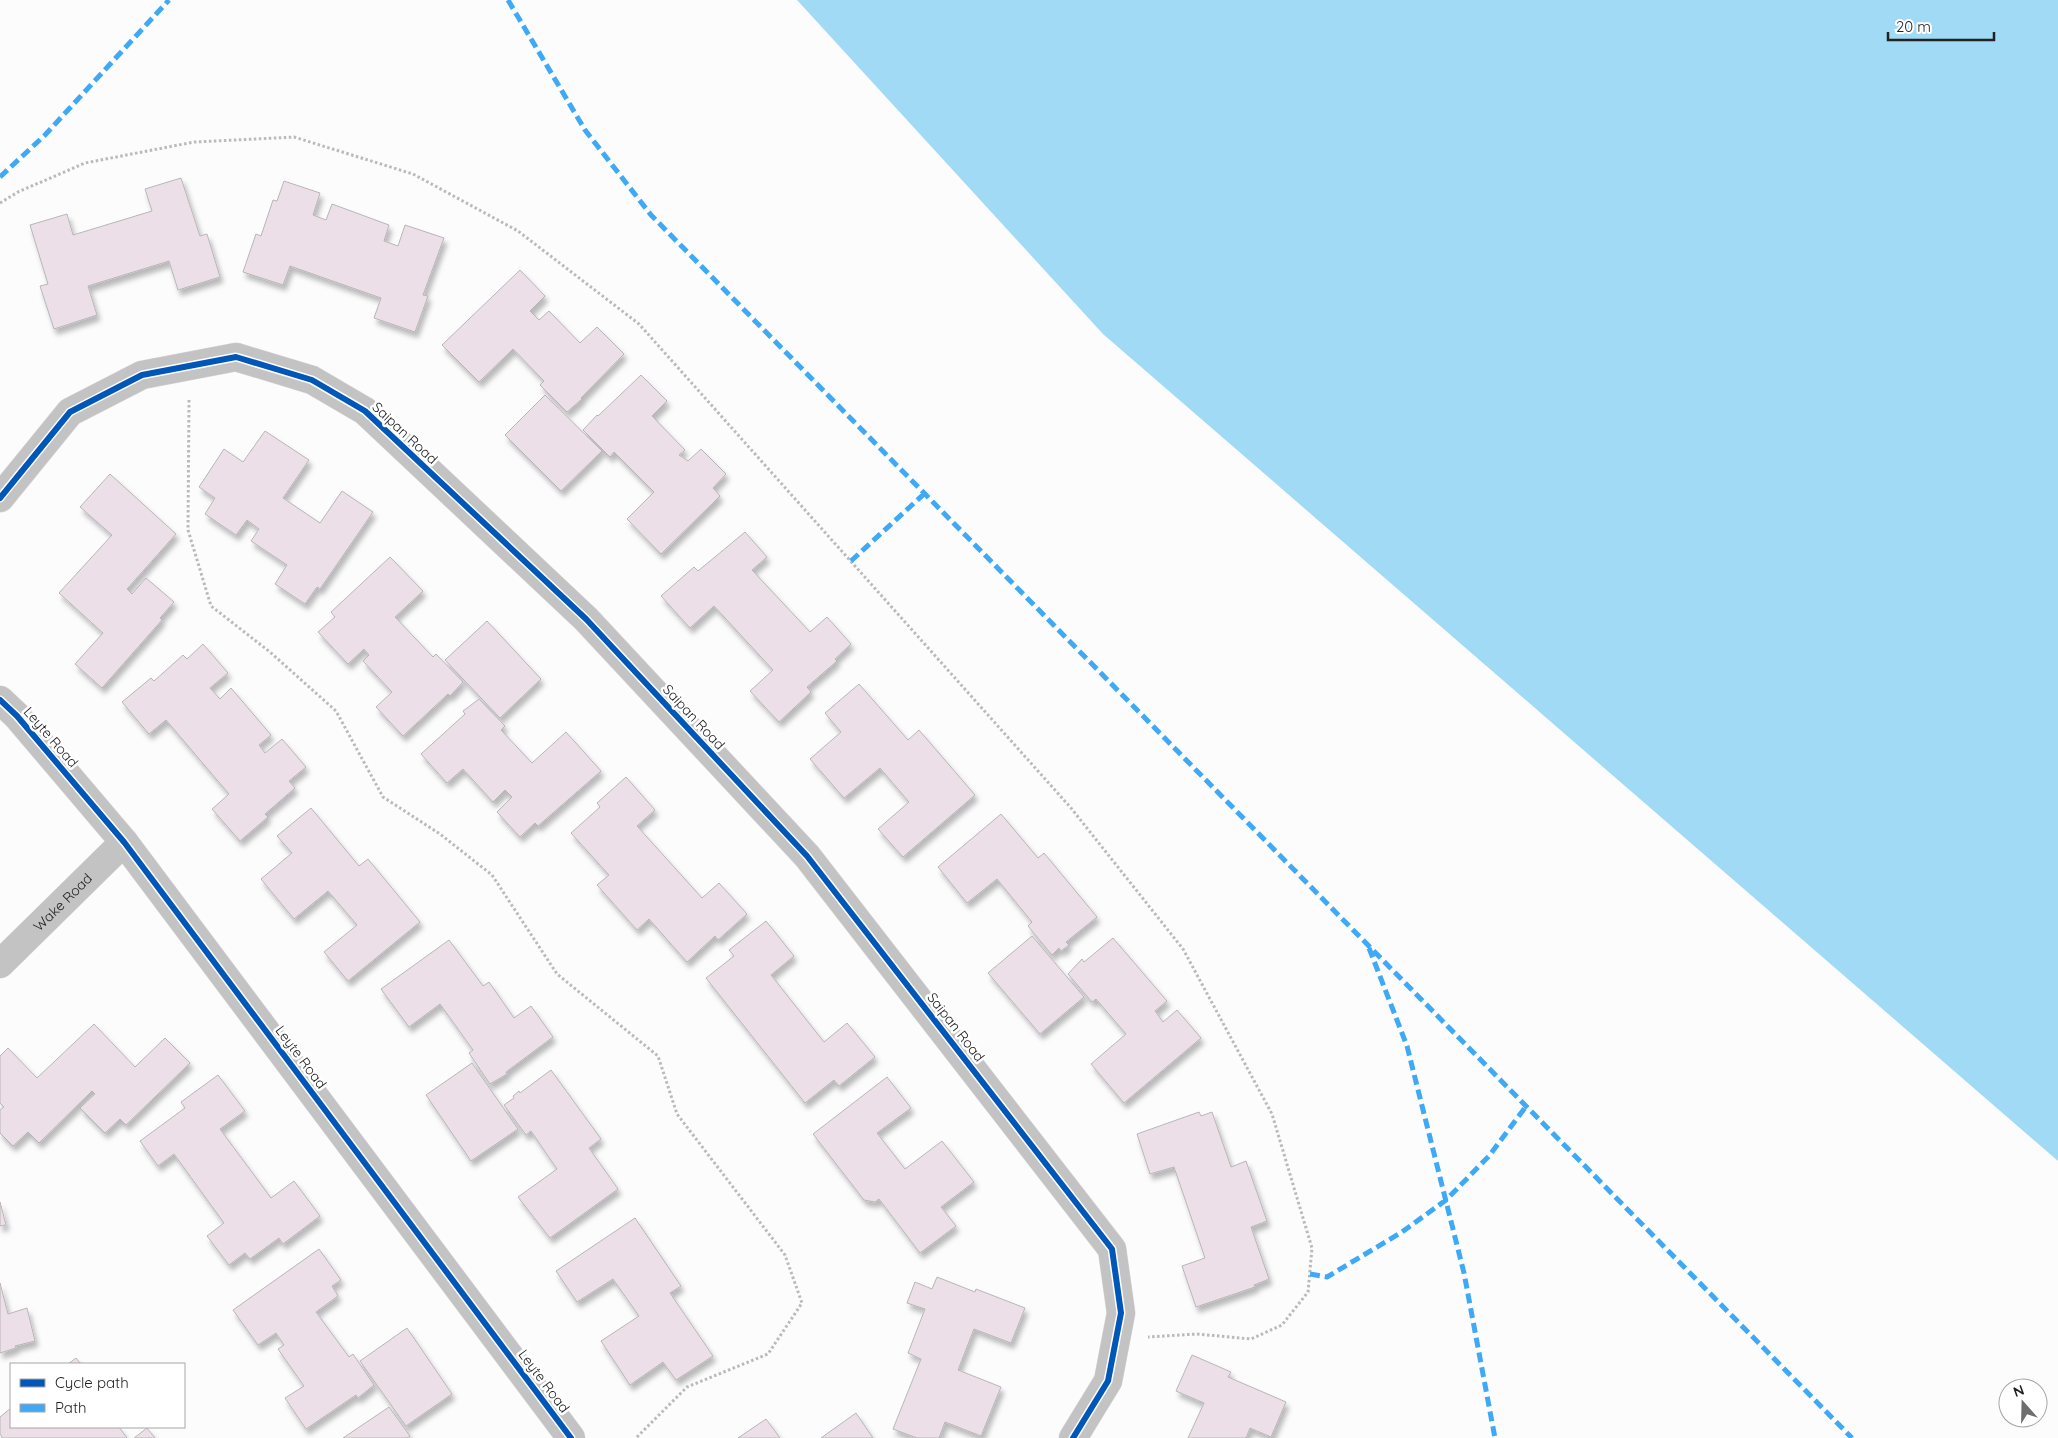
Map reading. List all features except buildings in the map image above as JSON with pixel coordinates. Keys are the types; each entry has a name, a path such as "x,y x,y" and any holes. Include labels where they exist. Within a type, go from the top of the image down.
{"street":[{"name":"Saipan Road","path":"0,498 70,412 142,375 236,358 312,380 365,411 586,619 807,856 1112,1249 1121,1313 1108,1381 1073,1438"},
{"name":"Leyte Road","path":"0,700 17,716 124,842 571,1438"},
{"name":"Wake Road","path":"0,964 124,842"}],"path":[{"path":"0,202 18,192 85,163 194,142 294,137 413,174 518,231 639,324 1077,816 1184,949 1272,1114 1312,1248 1308,1292 1282,1325 1251,1339 1197,1334 1145,1338"},
{"path":"189,400 188,530 211,606 270,652 336,711 383,797 440,834 492,875 557,974 658,1056 677,1114 785,1255 802,1303 768,1354 687,1387 636,1438"}],"water":[{"path":"797,0 2058,0 2058,1161 1103,334"}],"marked path":[{"path":"0,177 45,135 169,0"},
{"path":"508,0 585,130 651,215 1852,1438"},
{"path":"851,561 925,493"},
{"path":"1369,948 1407,1046 1464,1273 1495,1438"},
{"path":"1310,1274 1327,1277 1402,1232 1446,1200 1489,1156 1527,1105"}],"cycle path":[{"path":"0,498 70,412 142,375 236,357 312,380 365,411 586,619 807,856 1112,1249 1121,1313 1108,1381 1073,1438"},
{"path":"0,700 17,716 124,842 571,1438"}]}
